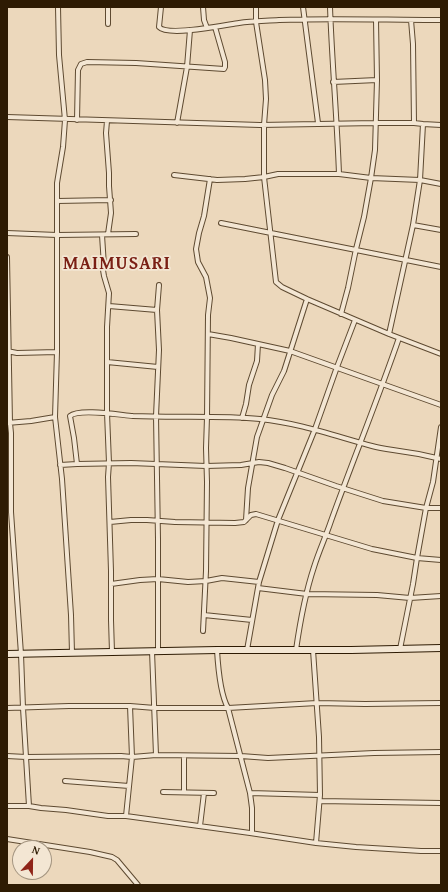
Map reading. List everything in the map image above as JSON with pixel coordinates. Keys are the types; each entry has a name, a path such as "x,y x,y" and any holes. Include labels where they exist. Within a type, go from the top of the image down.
{"main road":[{"path":"7,654 441,648"}],"street":[{"path":"58,7 59,55 65,120 63,147 57,183 57,352 55,417 70,602 72,653"},
{"path":"108,7 108,24"},
{"path":"160,7 159,27 161,30 168,31 190,30 240,23 304,19 441,20"},
{"path":"203,7 204,20 207,28"},
{"path":"256,7 256,22 265,80 266,98 264,125 264,177 276,282 282,288 355,320 388,334 441,352"},
{"path":"303,7 318,123"},
{"path":"330,7 339,174"},
{"path":"341,314 364,217 375,150 377,80 376,20"},
{"path":"411,20 413,44 414,123"},
{"path":"77,120 78,70 81,64 87,62 136,63 224,68 224,62 215,27"},
{"path":"177,123 187,67 190,30"},
{"path":"333,82 377,80"},
{"path":"7,118 264,125 318,123 414,123 441,125"},
{"path":"106,121 111,213 108,234"},
{"path":"388,334 413,225 420,180 423,124"},
{"path":"174,175 210,179 245,179 278,174 339,174 371,178 420,180 441,184"},
{"path":"203,631 206,581 208,315 210,298 206,277 198,262 196,249 204,216 210,179"},
{"path":"58,201 110,200"},
{"path":"221,223 441,267"},
{"path":"413,225 441,230"},
{"path":"7,233 57,235 136,234"},
{"path":"102,235 104,270 109,293 107,327 107,413 112,652"},
{"path":"7,257 8,423 11,433 11,512 21,654 29,806"},
{"path":"156,755 155,651 158,579 158,520 156,416 159,350 159,285"},
{"path":"246,520 248,488 257,437 272,395 284,371 307,299"},
{"path":"109,306 158,310"},
{"path":"247,650 259,582 278,520 315,429 355,320"},
{"path":"208,334 290,351 441,405"},
{"path":"296,650 306,594 314,567 399,338"},
{"path":"242,418 249,385 257,361 258,344"},
{"path":"8,351 17,353 57,352"},
{"path":"107,362 158,367"},
{"path":"77,464 70,416 78,413 107,413 132,416 242,418 283,422 315,429 374,447 439,458"},
{"path":"8,423 55,417"},
{"path":"400,649 426,508 439,458 441,427"},
{"path":"60,465 109,463 206,466 241,465 259,462 268,463 383,501 426,508 441,508"},
{"path":"110,522 158,520 222,524 241,523 251,515 256,514 372,549 417,558 441,560"},
{"path":"111,584 158,579 188,582 222,578 259,582"},
{"path":"258,588 306,594 377,595 410,598 441,596"},
{"path":"204,615 252,620"},
{"path":"217,650 224,701 228,708 250,793 252,808 252,833"},
{"path":"313,650 319,737 320,795 316,843"},
{"path":"7,708 130,706 155,708 228,708 317,703 441,703"},
{"path":"126,816 132,757 130,706"},
{"path":"7,756 132,757 156,755 241,756 268,758 374,753 441,752"},
{"path":"184,756 184,792"},
{"path":"65,782 129,786"},
{"path":"163,792 214,793"},
{"path":"200,826 204,793"},
{"path":"250,793 320,795"},
{"path":"320,801 441,803"},
{"path":"7,806 29,806 108,816 126,816 316,843 364,848 441,851"},
{"path":"7,839 90,852 112,857 117,860 138,885"}],"district":[{"name":"MAIMUSARI","path":"117,264"}]}
